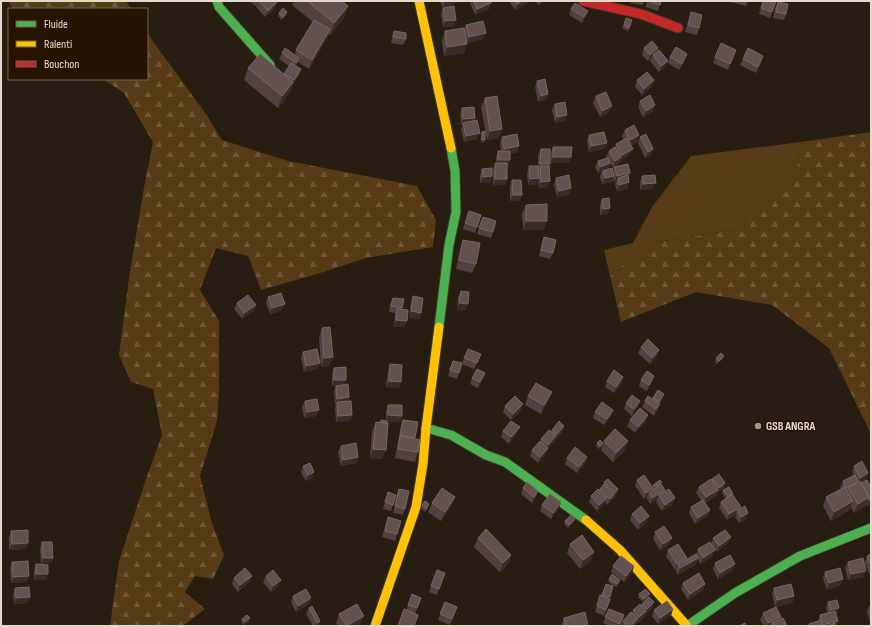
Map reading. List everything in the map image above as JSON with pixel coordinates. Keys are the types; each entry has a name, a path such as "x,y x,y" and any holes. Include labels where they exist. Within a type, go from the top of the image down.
{"street":[{"path":"217,1 219,7 276,72"},
{"path":"375,626 416,507 423,464 426,428 449,245 456,212 455,170 448,129 419,1"},
{"path":"583,1 641,14 678,28"},
{"path":"426,428 451,435 486,455 505,462 583,517 620,550 687,626 735,592 800,556 871,528"}],"green space":[{"path":"8,1 126,1 130,8 12,8"},
{"path":"148,34 208,117 222,140 288,161 417,186 436,220 433,247 366,258 261,290 248,256 216,248 200,290 219,321 219,395 217,421 200,476 212,523 224,555 213,579 195,576 185,592 205,609 183,626 110,626 119,561 162,435 153,389 131,382 119,355 129,278 153,142 124,93 104,80 148,80"},
{"path":"871,132 871,434 829,348 772,305 696,292 621,322 610,276 651,243 734,230 797,169 800,142"},
{"path":"800,142 797,169 734,230 651,243 610,276 604,250 633,243 652,207 691,156"}],"building":[{"path":"259,1 276,1 277,2 268,11"},
{"path":"307,1 342,1 348,6 334,23"},
{"path":"474,1 491,1 491,3 477,9"},
{"path":"515,1 522,1 517,4"},
{"path":"649,1 661,1 660,5"},
{"path":"763,1 776,1 772,12 761,8"},
{"path":"778,2 788,4 786,14 776,12"},
{"path":"575,3 588,11 584,17 571,9"},
{"path":"454,6 456,20 445,21 443,8"},
{"path":"283,8 287,12 283,17 279,13"},
{"path":"691,12 702,15 699,28 688,25"},
{"path":"626,18 632,20 629,28 624,25"},
{"path":"314,20 330,29 312,60 296,50"},
{"path":"483,21 486,33 469,37 466,25"},
{"path":"464,28 467,44 447,47 445,31"},
{"path":"394,31 406,33 406,39 393,37"},
{"path":"652,41 658,48 650,55 644,48"},
{"path":"721,43 736,50 730,64 715,57"},
{"path":"676,47 687,54 682,64 670,57"},
{"path":"285,48 299,58 296,63 282,53"},
{"path":"748,48 763,56 758,67 743,59"},
{"path":"659,50 668,61 661,66 653,55"},
{"path":"260,54 293,82 282,96 248,68"},
{"path":"291,63 301,69 294,80 284,74"},
{"path":"647,72 654,80 644,89 637,80"},
{"path":"545,79 548,94 541,96 537,81"},
{"path":"606,92 612,106 602,111 596,96"},
{"path":"650,95 655,105 646,111 640,101"},
{"path":"497,96 502,129 490,131 485,98"},
{"path":"565,102 567,115 557,117 555,104"},
{"path":"474,107 475,118 463,119 462,108"},
{"path":"477,120 480,133 466,136 463,123"},
{"path":"634,125 639,135 630,140 625,130"},
{"path":"485,131 485,140 482,140 482,132"},
{"path":"604,132 607,143 591,146 589,135"},
{"path":"517,134 519,146 504,149 502,137"},
{"path":"646,134 653,149 648,152 640,137"},
{"path":"627,138 633,149 622,155 616,144"},
{"path":"553,147 572,147 571,157 553,157"},
{"path":"615,147 621,157 615,161 609,151"},
{"path":"541,149 550,149 550,164 540,164"},
{"path":"498,151 510,151 510,160 498,160"},
{"path":"608,158 610,163 600,167 598,161"},
{"path":"495,163 507,163 507,179 495,179"},
{"path":"628,164 630,173 617,176 614,167"},
{"path":"529,166 538,166 539,178 530,179"},
{"path":"540,166 549,166 550,181 541,182"},
{"path":"492,168 492,176 483,177 482,169"},
{"path":"612,168 614,176 605,178 603,171"},
{"path":"569,175 571,188 559,191 556,178"},
{"path":"628,175 629,182 619,185 618,178"},
{"path":"655,175 656,183 643,184 642,176"},
{"path":"512,180 521,180 522,195 513,195"},
{"path":"609,198 610,208 603,209 602,199"},
{"path":"547,204 547,221 526,221 526,205"},
{"path":"469,211 481,215 477,227 465,223"},
{"path":"483,217 496,221 493,232 479,228"},
{"path":"544,237 556,240 553,253 541,250"},
{"path":"463,240 480,243 476,264 459,260"},
{"path":"461,291 469,292 468,304 459,303"},
{"path":"281,293 285,304 272,308 268,297"},
{"path":"248,295 256,305 244,313 237,303"},
{"path":"413,296 423,298 421,313 411,311"},
{"path":"393,298 404,299 402,308 391,306"},
{"path":"397,309 408,310 407,321 396,320"},
{"path":"330,327 333,357 324,358 322,328"},
{"path":"648,339 659,350 652,358 641,347"},
{"path":"317,349 320,363 306,366 303,352"},
{"path":"468,349 481,354 477,363 464,358"},
{"path":"721,353 724,356 719,361 716,358"},
{"path":"453,361 462,363 459,373 450,370"},
{"path":"390,364 402,365 401,382 389,381"},
{"path":"346,367 346,380 334,380 334,368"},
{"path":"477,369 485,373 480,382 472,378"},
{"path":"614,370 623,377 616,387 607,381"},
{"path":"647,371 654,376 649,385 641,380"},
{"path":"536,383 552,392 544,405 528,396"},
{"path":"348,384 349,397 337,399 336,386"},
{"path":"658,390 664,394 659,402 653,398"},
{"path":"632,395 640,401 634,409 626,403"},
{"path":"515,396 523,404 513,414 505,406"},
{"path":"648,396 660,404 656,409 645,401"},
{"path":"317,399 319,410 307,412 305,401"},
{"path":"351,401 352,415 338,416 337,402"},
{"path":"602,402 613,410 607,419 595,412"},
{"path":"388,405 402,405 402,416 388,415"},
{"path":"640,408 648,415 638,427 630,420"},
{"path":"381,420 387,421 387,423 381,422"},
{"path":"403,420 418,422 415,438 400,435"},
{"path":"511,421 520,427 511,437 503,431"},
{"path":"559,421 564,426 557,434 552,430"},
{"path":"376,422 388,423 386,450 373,449"},
{"path":"615,429 628,441 616,453 604,441"},
{"path":"549,430 556,435 548,445 541,439"},
{"path":"400,436 420,440 418,452 398,449"},
{"path":"600,440 603,443 600,446 597,443"},
{"path":"540,441 548,448 540,457 532,450"},
{"path":"356,443 358,457 343,460 341,446"},
{"path":"575,447 587,457 579,467 567,458"},
{"path":"862,461 868,473 860,478 854,466"},
{"path":"310,463 314,472 308,475 303,466"},
{"path":"719,474 725,483 719,488 712,479"},
{"path":"644,475 653,488 646,493 637,480"},
{"path":"855,475 858,482 846,488 843,481"},
{"path":"608,479 618,489 615,493 604,482"},
{"path":"711,479 718,490 706,497 699,487"},
{"path":"660,480 662,482 655,487 653,485"},
{"path":"867,480 871,487 871,499 869,500 869,497 861,483"},
{"path":"860,481 869,497 858,504 848,488"},
{"path":"527,482 538,491 534,497 523,488"},
{"path":"604,484 614,494 610,499 600,489"},
{"path":"661,484 665,490 652,498 649,493"},
{"path":"729,487 733,494 728,497 723,490"},
{"path":"845,487 853,501 834,512 826,497"},
{"path":"442,488 455,497 445,512 432,503"},
{"path":"399,489 409,491 405,509 395,506"},
{"path":"598,489 607,498 599,505 591,496"},
{"path":"669,489 675,498 665,505 659,495"},
{"path":"388,492 396,495 393,505 385,502"},
{"path":"550,494 561,502 553,513 542,505"},
{"path":"732,494 741,507 729,514 721,502"},
{"path":"703,500 710,510 698,518 691,507"},
{"path":"425,501 429,504 426,509 422,505"},
{"path":"641,506 649,516 640,523 632,514"},
{"path":"745,506 748,513 741,517 737,511"},
{"path":"571,515 575,519 569,525 565,521"},
{"path":"388,517 401,521 397,534 385,531"},
{"path":"664,526 672,538 663,544 655,532"},
{"path":"486,529 511,555 503,563 478,538"},
{"path":"28,530 28,543 12,544 11,531"},
{"path":"725,530 731,537 719,546 713,538"},
{"path":"582,535 594,552 583,560 570,544"},
{"path":"42,542 52,542 53,558 43,558"},
{"path":"710,542 715,550 703,558 698,549"},
{"path":"678,544 687,558 677,564 668,550"},
{"path":"696,554 698,558 680,568 678,565"},
{"path":"871,554 871,566 867,556"},
{"path":"730,555 735,564 720,573 715,563"},
{"path":"621,556 634,566 626,576 613,566"},
{"path":"863,558 866,571 851,574 848,562"},
{"path":"28,561 29,576 13,577 12,562"},
{"path":"36,564 48,565 48,574 36,574"},
{"path":"245,568 252,576 240,585 234,578"},
{"path":"840,568 843,579 829,583 825,572"},
{"path":"273,570 281,580 273,586 266,576"},
{"path":"437,570 445,573 439,589 431,586"},
{"path":"699,573 705,584 690,594 683,583"},
{"path":"612,574 620,580 617,584 609,579"},
{"path":"606,584 613,586 610,597 602,595"},
{"path":"791,584 794,596 777,600 774,588"},
{"path":"29,587 30,597 16,598 15,588"},
{"path":"306,589 311,598 298,606 293,596"},
{"path":"645,589 650,594 644,599 639,594"},
{"path":"412,594 421,598 417,608 408,605"},
{"path":"600,595 610,599 606,610 597,606"},
{"path":"649,597 654,602 647,609 642,604"},
{"path":"837,600 839,608 831,610 828,602"},
{"path":"667,601 673,609 660,618 654,610"},
{"path":"445,602 457,607 452,619 440,614"},
{"path":"357,604 364,616 346,626 339,614"},
{"path":"640,604 646,611 639,617 633,610"},
{"path":"312,606 320,621 317,623 309,608"},
{"path":"776,607 781,617 768,623 763,613"},
{"path":"404,609 418,615 414,626 398,626"},
{"path":"609,609 624,615 620,624 605,617"},
{"path":"835,611 838,621 823,625 820,615"},
{"path":"585,612 588,626 566,626 564,618"},
{"path":"631,612 638,618 631,626 628,626 623,621"},
{"path":"247,615 250,618 245,622 242,619"},
{"path":"783,618 787,626 773,626 772,623"},
{"path":"821,620 823,626 810,626 809,624"},
{"path":"745,623 746,626 739,626"},
{"path":"835,623 836,626 827,626"}],"traffic: fast":[{"path":"217,1 219,7 270,65"},
{"path":"439,327 449,245 456,212 455,171 451,148"},
{"path":"426,428 451,435 486,455 505,462 586,520"},
{"path":"687,626 735,593 800,556 871,528"}],"traffic: slow":[{"path":"419,1 451,148"},
{"path":"375,626 416,507 423,464 439,327"},
{"path":"586,520 620,550 687,626"}],"traffic: jam":[{"path":"583,1 641,14 678,28"}],"place":[{"name":"GSB ANGRA","path":"758,426"}]}
